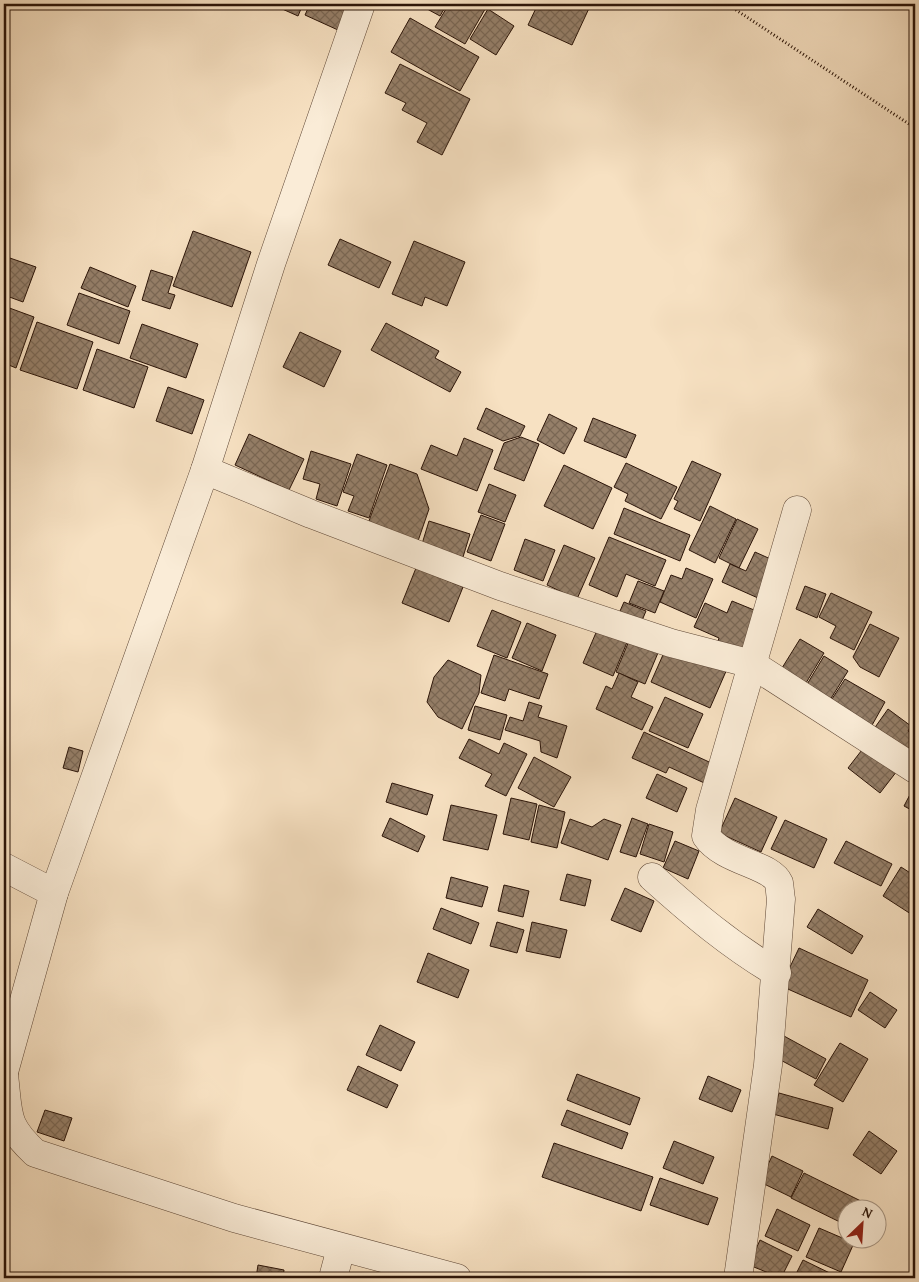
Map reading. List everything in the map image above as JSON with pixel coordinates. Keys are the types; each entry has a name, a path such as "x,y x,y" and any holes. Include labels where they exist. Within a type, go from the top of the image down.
{"street":[{"path":"361,4 270,264 205,470 54,893 4,1074 10,1124 18,1137 34,1153 234,1218 456,1278"},
{"path":"205,470 311,514 500,586 671,643 752,664 915,769"},
{"path":"738,1278 768,1065 777,973 781,899 778,883 769,872 729,856 714,847 706,836 710,810 797,510"},
{"path":"4,867 54,893"},
{"path":"652,877 700,920 740,951 777,973"},
{"path":"333,1278 341,1248"}],"path":[{"path":"728,4 915,128"}],"building":[{"path":"271,4 303,4 298,16"},
{"path":"310,4 350,4 338,30 305,15"},
{"path":"418,4 447,4 440,16"},
{"path":"449,4 488,4 465,44 435,27"},
{"path":"538,4 591,4 572,45 528,25"},
{"path":"488,9 514,26 496,55 470,39"},
{"path":"410,18 479,57 460,91 391,52"},
{"path":"400,64 470,99 442,155 417,142 427,123 402,110 406,103 385,93"},
{"path":"193,231 251,252 232,307 173,286"},
{"path":"340,239 391,262 379,288 328,265"},
{"path":"414,241 465,262 447,306 425,297 422,306 392,294"},
{"path":"4,256 36,267 23,302 4,295"},
{"path":"90,267 136,286 128,307 81,288"},
{"path":"151,270 173,277 168,293 175,295 170,309 142,300"},
{"path":"79,293 130,311 119,344 67,325"},
{"path":"4,306 34,317 16,368 4,363"},
{"path":"37,322 93,342 77,389 20,370"},
{"path":"386,323 439,351 435,358 461,372 450,392 371,350"},
{"path":"142,324 198,344 186,378 130,358"},
{"path":"300,332 341,351 324,387 283,367"},
{"path":"97,349 148,367 134,408 83,390"},
{"path":"168,387 204,400 192,434 156,421"},
{"path":"486,408 525,426 520,436 503,441 477,429"},
{"path":"549,414 577,428 564,454 537,440"},
{"path":"593,418 636,435 626,458 584,441"},
{"path":"249,434 304,459 289,490 235,465"},
{"path":"521,437 539,444 524,481 494,469 504,443"},
{"path":"464,438 493,450 477,491 421,469 431,445 457,456"},
{"path":"311,451 351,464 337,506 316,499 320,484 303,479"},
{"path":"357,454 387,465 369,518 348,511 354,496 343,492"},
{"path":"692,461 721,474 700,521 674,509 678,501 674,499"},
{"path":"626,463 677,487 661,519 625,501 628,494 614,487"},
{"path":"390,464 417,474 429,509 418,541 366,529"},
{"path":"564,465 612,488 593,529 544,506"},
{"path":"489,484 516,495 505,522 478,512"},
{"path":"710,506 736,519 715,563 689,550"},
{"path":"624,508 690,535 680,561 614,534"},
{"path":"481,515 505,524 491,561 467,552"},
{"path":"737,519 758,529 739,568 719,558"},
{"path":"429,521 470,534 463,557 422,544"},
{"path":"609,537 666,560 655,586 626,574 617,597 589,585"},
{"path":"525,539 555,550 543,581 514,570"},
{"path":"564,545 595,558 577,599 547,585"},
{"path":"755,552 775,561 758,598 722,582 730,564 746,571"},
{"path":"416,568 463,587 449,622 402,603"},
{"path":"686,568 713,579 696,618 660,602 671,575 682,579"},
{"path":"638,581 664,591 655,613 629,603"},
{"path":"805,586 826,594 817,618 796,609"},
{"path":"831,593 872,612 854,650 830,638 836,626 819,617"},
{"path":"732,601 759,612 742,652 718,641 719,638 694,627 705,603 727,613"},
{"path":"624,602 646,611 638,630 616,620"},
{"path":"492,610 521,622 507,658 477,646"},
{"path":"527,623 556,635 542,671 512,658"},
{"path":"870,624 899,638 879,677 860,667 853,657"},
{"path":"598,628 628,640 613,676 583,663"},
{"path":"631,636 660,648 645,684 616,672"},
{"path":"800,639 824,653 806,683 782,668"},
{"path":"666,648 727,669 710,708 651,682"},
{"path":"494,655 548,674 539,699 509,689 505,701 481,693"},
{"path":"824,656 848,671 830,700 806,686"},
{"path":"448,660 481,675 479,693 462,729 438,717 427,702 434,677"},
{"path":"619,673 638,682 631,697 653,707 642,730 596,709 606,686 612,689"},
{"path":"845,679 885,702 871,727 830,702"},
{"path":"665,697 703,714 688,748 649,731"},
{"path":"529,702 542,706 538,717 567,726 557,758 541,752 540,741 505,730 510,717 523,721"},
{"path":"475,706 507,715 500,740 468,730"},
{"path":"888,709 911,726 908,731 915,736 915,764 871,733"},
{"path":"644,732 720,767 711,786 669,767 666,773 632,758"},
{"path":"469,739 499,754 504,743 527,754 506,796 485,786 492,774 459,758"},
{"path":"865,746 897,771 880,793 848,768"},
{"path":"69,747 83,751 78,772 63,768"},
{"path":"534,757 571,777 554,807 518,788"},
{"path":"657,774 687,788 677,812 646,798"},
{"path":"392,783 433,795 427,815 386,802"},
{"path":"915,785 915,812 904,806"},
{"path":"511,798 537,804 529,840 503,834"},
{"path":"735,798 777,817 761,852 719,833"},
{"path":"451,805 497,815 488,850 443,840"},
{"path":"539,805 565,812 557,848 531,842"},
{"path":"390,818 425,836 418,852 382,836"},
{"path":"632,818 648,824 636,857 620,852"},
{"path":"570,819 592,827 604,819 621,825 608,860 561,843"},
{"path":"785,820 827,839 814,868 771,849"},
{"path":"649,824 673,832 664,862 640,854"},
{"path":"675,841 699,851 688,879 663,868"},
{"path":"846,841 892,864 881,886 834,863"},
{"path":"901,867 915,876 914,916 883,896"},
{"path":"567,874 591,880 585,906 560,900"},
{"path":"451,877 488,887 482,907 446,898"},
{"path":"504,885 529,891 523,917 498,911"},
{"path":"625,888 654,901 641,932 611,920"},
{"path":"441,908 479,923 471,944 433,929"},
{"path":"818,909 863,936 852,954 807,927"},
{"path":"497,922 524,930 517,953 490,946"},
{"path":"532,922 567,930 560,958 526,951"},
{"path":"799,948 868,980 851,1017 781,986"},
{"path":"428,953 469,970 458,998 417,982"},
{"path":"870,992 897,1010 885,1028 858,1010"},
{"path":"380,1025 415,1042 401,1071 366,1055"},
{"path":"784,1036 826,1059 816,1079 773,1056"},
{"path":"840,1043 868,1059 843,1102 814,1085"},
{"path":"358,1066 398,1085 387,1108 347,1090"},
{"path":"577,1074 640,1098 630,1125 567,1100"},
{"path":"708,1076 741,1090 732,1112 699,1099"},
{"path":"779,1093 833,1108 828,1129 773,1114"},
{"path":"45,1110 72,1118 64,1141 37,1132"},
{"path":"567,1110 628,1133 622,1149 561,1125"},
{"path":"869,1131 897,1151 881,1174 853,1155"},
{"path":"674,1141 714,1157 703,1184 663,1168"},
{"path":"554,1143 653,1177 641,1211 542,1177"},
{"path":"772,1156 803,1171 791,1197 760,1182"},
{"path":"804,1173 859,1200 836,1200 836,1220 791,1198"},
{"path":"660,1178 718,1198 708,1225 650,1205"},
{"path":"777,1209 810,1225 798,1251 765,1236"},
{"path":"819,1228 836,1235 836,1250 851,1250 841,1272 806,1257"},
{"path":"760,1240 792,1256 781,1278 749,1265"},
{"path":"803,1260 838,1277 794,1278"},
{"path":"258,1265 284,1270 283,1278 256,1278"}]}
